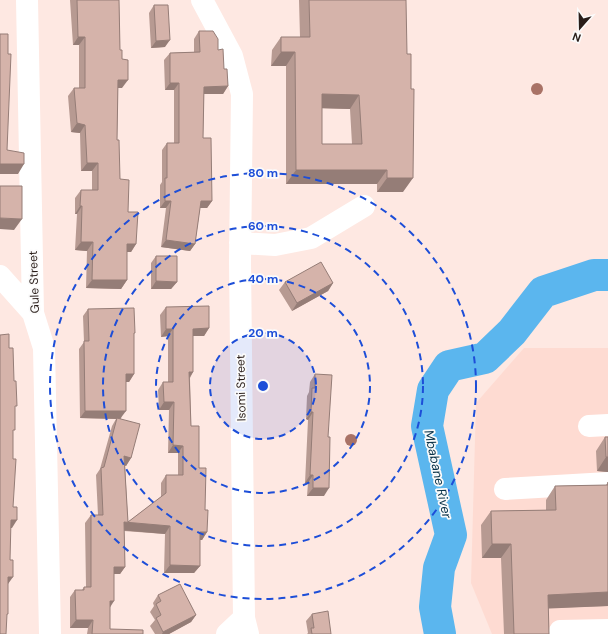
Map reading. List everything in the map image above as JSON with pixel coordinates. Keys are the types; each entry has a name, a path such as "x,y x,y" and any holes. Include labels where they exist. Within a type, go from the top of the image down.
{"street":[{"name":"Gule Street","path":"28,0 33,313 44,348 50,634"},
{"name":"Isomi Street","path":"202,0 232,56 242,94 240,243 246,626"},
{"path":"240,243 276,245 312,238 364,206"},
{"path":"0,276 33,313"},
{"path":"505,489 608,482"},
{"path":"227,634 246,626"},
{"path":"560,631 608,630"}],"shaded area":[{"path":"524,348 608,348 608,634 492,634 471,583 476,403"}],"building":[{"path":"77,0 119,0 120,50 122,50 122,59 128,60 128,80 118,80 117,140 119,140 120,179 129,180 128,212 138,212 136,244 127,244 127,280 92,280 93,242 81,242 81,190 98,190 98,163 87,163 85,125 77,123 74,88 85,88 85,37 78,37"},
{"path":"309,0 406,0 407,54 411,54 411,89 414,89 413,178 387,178 387,170 296,170 295,52 281,52 281,37 310,37","holes":["322,94 359,95 362,144 322,144"]},
{"path":"154,5 168,5 170,40 156,41"},
{"path":"199,31 213,31 218,39 218,50 223,49 224,69 227,69 228,86 204,87 203,138 211,138 212,201 201,201 195,244 166,240 171,201 165,201 165,178 167,178 167,143 179,143 179,83 170,83 170,53 200,52"},
{"path":"0,34 8,34 8,54 11,54 7,150 24,153 24,164 0,164"},
{"path":"0,186 22,186 22,219 0,218"},
{"path":"156,256 177,256 177,282 156,281"},
{"path":"321,262 333,283 297,303 285,282"},
{"path":"209,306 209,328 193,329 193,372 189,372 191,426 199,426 199,468 206,468 205,510 208,510 207,532 200,532 200,566 170,565 170,526 124,522 125,567 114,567 114,601 110,601 110,629 143,630 143,634 92,634 93,620 76,620 75,590 84,590 84,587 91,587 91,515 103,515 101,468 104,467 117,418 140,424 131,458 124,456 128,522 166,493 166,475 183,475 183,446 173,445 174,402 164,402 163,382 173,382 173,329 166,329 166,307"},
{"path":"134,308 134,374 126,374 126,411 85,411 84,341 89,341 88,309"},
{"path":"9,334 9,348 13,348 14,381 16,381 17,406 15,406 15,430 13,430 13,459 16,459 13,507 17,507 17,520 11,520 10,560 13,560 13,577 8,577 8,614 6,634 0,634 0,335"},
{"path":"315,374 332,375 328,437 330,437 329,488 313,488 313,475 310,475 313,412 311,412 312,388 315,388"},
{"path":"605,437 608,437 608,457 606,457"},
{"path":"608,485 608,592 548,595 549,634 514,634 511,544 492,544 491,511 556,510 555,486"},
{"path":"180,584 196,615 163,632 156,618 161,615 156,604 161,601 158,595"},
{"path":"328,611 331,634 312,634 311,628 314,628 312,614"}],"waterway":[{"name":"Mbabane River","path":"440,634 435,607 439,568 451,535 427,426 433,390 449,366 485,358 512,332 543,292 594,275 608,275"}]}
